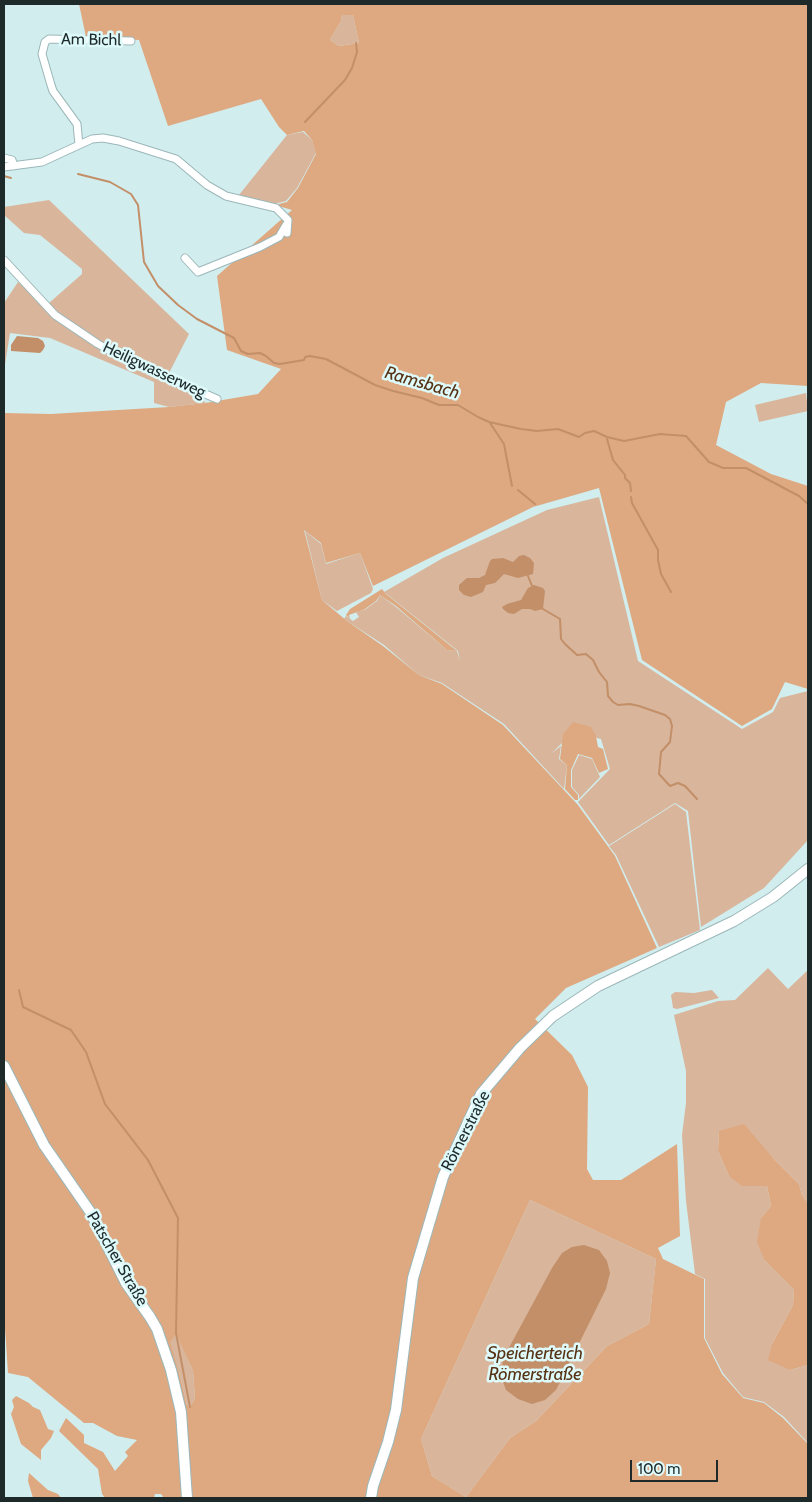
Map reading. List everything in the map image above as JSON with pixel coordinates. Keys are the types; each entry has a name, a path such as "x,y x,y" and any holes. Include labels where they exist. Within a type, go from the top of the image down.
{"main road":[{"name":"Römerstraße","path":"371,1498 396,1410 413,1278 442,1177 481,1094 520,1048 552,1016 598,986 734,921 773,896 808,869"},
{"name":"Patscher Straße","path":"4,1066 41,1139 91,1213 126,1283 154,1323 161,1339 183,1421 188,1498"}],"street":[{"name":"Am Bichl","path":"79,145 77,124 53,91 51,85 42,54 45,42 48,40 131,41"},
{"path":"4,167 42,162 92,139 104,138 166,155 182,163 202,182 218,192 226,196 274,207 288,220"},
{"path":"4,158 12,160 14,166"},
{"path":"287,233 288,220"},
{"path":"185,258 198,272 275,239 281,234 288,220"},
{"name":"Heiligwasserweg","path":"4,260 58,317 98,344 133,363 217,399"}],"shaded area":[{"path":"79,4 808,4 808,386 761,383 726,402 716,445 771,474 808,486 808,689 785,682 772,709 742,726 642,660 599,488 533,507 373,586 360,553 326,563 321,543 304,530 322,600 419,675 442,684 503,725 578,805 615,856 657,948 566,988 535,1019 572,1055 588,1087 587,1169 593,1180 621,1180 677,1144 680,1236 658,1248 663,1259 704,1279 704,1338 722,1374 743,1398 764,1403 783,1418 808,1444 808,1498 164,1498 161,1494 155,1494 154,1498 105,1498 102,1494 98,1469 59,1431 66,1418 84,1435 84,1443 103,1452 115,1471 128,1456 125,1452 137,1440 117,1436 93,1423 84,1423 28,1377 8,1373 4,1313 4,413 51,414 169,407 258,394 281,369 227,350 217,276 292,210 275,205 287,202 298,188 316,154 312,140 304,131 287,135 279,127 261,99 168,126 139,40 86,37","holes":["342,15 353,15 359,43 339,46 330,40 341,21","530,1200 656,1259 649,1324 607,1346 536,1421 510,1438 466,1497 432,1476 421,1439","176,1334 193,1371 195,1398 190,1407 187,1405 170,1342"]},
{"path":"342,15 353,15 359,43 339,46 330,40 341,21"},
{"path":"303,132 312,140 316,153 297,188 286,201 274,204 239,195 287,135"},
{"path":"49,200 189,334 168,375 132,361 89,336 56,313 49,303 82,274 82,269 40,235 24,233 4,215 4,207"},
{"path":"18,282 35,297 54,319 103,350 202,395 205,403 169,407 154,403 154,382 50,338 10,333 4,371 4,303"},
{"path":"806,393 808,411 759,422 755,405"},
{"path":"599,497 638,661 742,729 773,712 780,698 808,691 808,840 764,888 701,927 688,811 675,803 609,845 578,802 610,769 601,739 573,732 552,753 561,746 559,759 567,765 564,789 504,724 442,683 419,675 384,645 344,619 346,616 353,621 359,617 356,612 366,609 377,601 380,595 447,650 457,651 460,661 458,651 384,592 443,558 547,510"},
{"path":"305,531 321,544 326,564 360,553 373,589 371,593 337,611 322,600"},
{"path":"382,589 457,651 447,650 396,606 380,595 376,601 365,609 349,615 350,619 346,615 350,609"},
{"path":"573,722 591,727 596,736 598,747 603,749 608,769 599,773 592,758 578,754 571,770 571,787 578,795 578,800 575,800 565,789 567,765 560,759 563,734"},
{"path":"579,755 592,759 600,777 579,799 579,795 572,787 572,770"},
{"path":"675,804 686,812 700,930 659,947 616,855 609,846"},
{"path":"768,968 788,989 808,970 808,1203 802,1195 799,1184 773,1158 719,1131 718,1151 729,1176 767,1186 771,1206 761,1218 765,1261 794,1290 793,1305 772,1344 790,1370 808,1365 808,1443 784,1417 764,1402 743,1397 723,1373 705,1338 705,1279 695,1274 686,1201 682,1135 686,1103 686,1071 674,1015 718,1001 735,1000"},
{"path":"712,990 719,998 677,1009 673,1008 671,995 675,992 694,993"},
{"path":"744,1124 773,1158 799,1184 802,1195 808,1203 808,1365 790,1370 768,1360 772,1344 793,1305 794,1290 765,1261 757,1242 761,1218 771,1206 767,1186 742,1186 729,1176 718,1151 719,1131"},
{"path":"530,1200 656,1259 649,1324 607,1346 536,1421 510,1438 466,1497 432,1476 421,1439"},
{"path":"176,1333 193,1371 195,1398 190,1407 187,1405 169,1342"},
{"path":"16,1396 40,1410 48,1429 54,1431 41,1450 41,1460 21,1444 11,1414 14,1407 12,1400"},
{"path":"29,1473 48,1490 58,1494 61,1498 33,1498 28,1481"}],"water":[{"path":"17,336 38,338 43,341 45,346 40,353 11,351 11,345"},
{"path":"524,555 534,563 533,574 518,578 504,574 495,583 486,585 483,592 471,597 464,595 459,590 459,585 467,578 479,578 485,575 492,559 503,558 513,562 519,556"},
{"path":"534,585 543,588 545,591 543,609 535,611 522,609 514,614 508,613 503,609 502,607 507,604 521,600 528,588"},
{"name":"Speicherteich Römerstraße","path":"584,1245 599,1250 607,1261 610,1273 606,1289 556,1390 545,1400 532,1404 518,1399 506,1390 500,1374 504,1357 562,1253 572,1247"}],"waterway":[{"path":"305,122 345,80 352,68 357,52 356,43"},
{"name":"Ramsbach","path":"78,174 110,182 131,194 138,205 144,262 158,286 178,305 197,319 234,338 241,351 248,354 260,353 274,363 280,364 304,360 305,357 310,356 326,359 375,385 422,398 439,405 458,405 489,422 521,429 537,431 558,429 579,437 594,431 607,437 624,441 660,434 686,436 709,462 723,468 746,468 799,496 808,504"},
{"name":"Ramsbach","path":"4,176 11,178"},
{"path":"490,423 504,444 512,486"},
{"path":"607,439 613,460 630,483 631,491"},
{"path":"518,490 535,504"},
{"path":"631,497 632,503 658,550 661,574 671,592"},
{"path":"528,576 532,586"},
{"path":"543,609 560,619 561,639 565,644 577,655 586,654 593,660 607,682 608,696 613,702 618,705 630,704 639,706 665,715 670,719 672,726 670,742 661,752 659,774 670,786 678,783 685,786 697,799"},
{"path":"19,990 23,1007 71,1030 86,1052 105,1104 148,1160 178,1218 176,1333 190,1407"}]}
